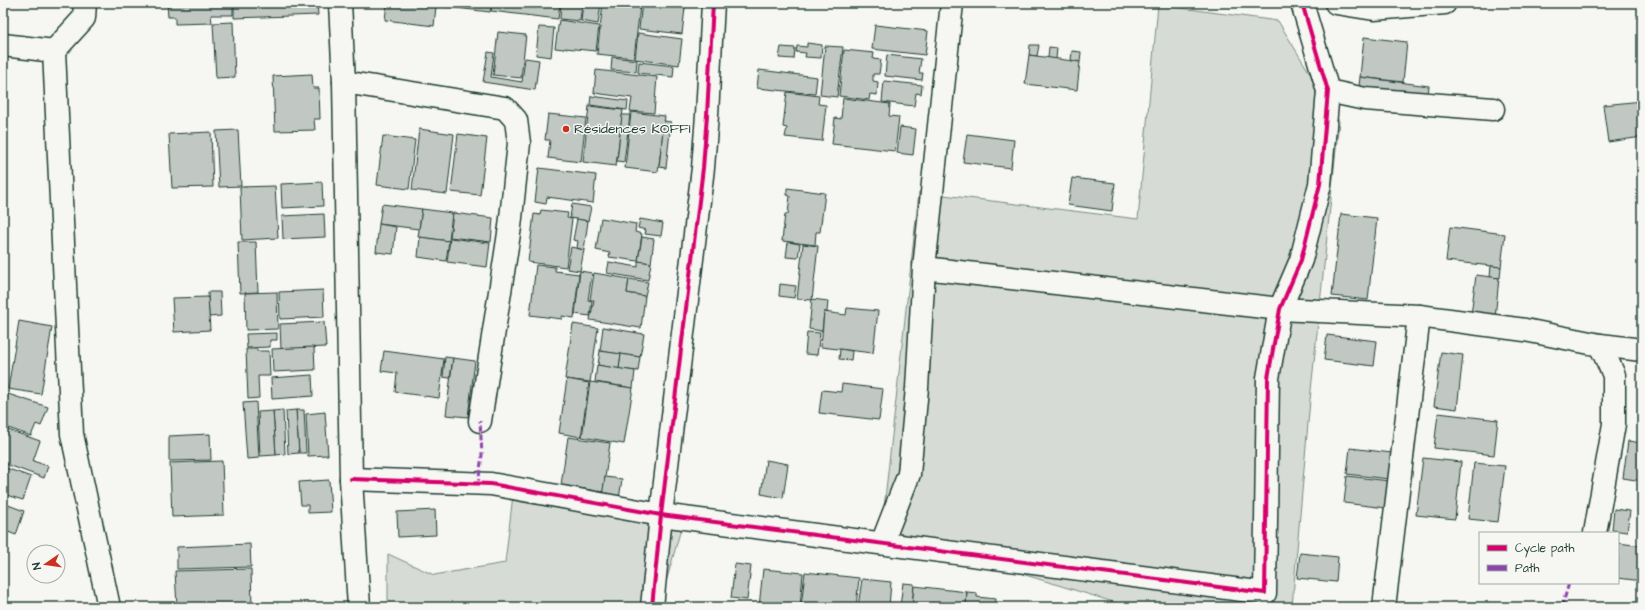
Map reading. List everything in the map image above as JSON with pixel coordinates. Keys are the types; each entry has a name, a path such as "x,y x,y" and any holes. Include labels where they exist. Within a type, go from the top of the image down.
{"street":[{"path":"85,3 84,18 54,51 72,434 109,607"},
{"path":"340,3 344,82 351,479 359,607"},
{"path":"652,607 661,515 703,168 708,115 713,3"},
{"path":"882,543 909,474 917,388 924,268 952,3"},
{"path":"351,479 491,484 661,515 882,543 1264,600 1268,378 1280,309 1301,260 1320,184 1328,92 1302,3"},
{"path":"1336,3 1374,9 1445,3"},
{"path":"3,45 54,51"},
{"path":"344,82 505,108 516,120 519,143 510,227 480,421"},
{"path":"1328,92 1365,99 1493,109"},
{"path":"924,268 1280,309 1419,316 1525,330 1600,345 1642,350"},
{"path":"1384,607 1419,316"},
{"path":"1595,532 1614,424 1614,375 1600,345"}],"shaded area":[{"path":"1158,5 1278,21 1339,121 1310,400 1292,607 1140,607 1120,604 970,558 880,544 919,192 1138,219"},
{"path":"513,495 684,518 659,607 388,607 388,554 434,575 505,563"}],"building":[{"path":"167,3 233,3 233,15 211,15 212,23 175,24 175,17 168,17"},
{"path":"234,3 317,3 318,15 234,18"},
{"path":"387,3 407,3 436,6 434,26 385,20"},
{"path":"407,3 438,3 438,7"},
{"path":"439,3 492,3 490,12 439,6"},
{"path":"492,3 560,3 558,19 491,11"},
{"path":"561,3 582,3 580,21 560,19"},
{"path":"583,3 601,3 598,24 581,21"},
{"path":"603,3 640,6 634,58 597,54"},
{"path":"642,3 685,8 682,34 639,29"},
{"path":"559,20 599,26 596,51 555,48"},
{"path":"233,22 235,77 216,78 213,23"},
{"path":"875,25 928,31 925,55 872,49"},
{"path":"539,27 554,28 551,57 536,55"},
{"path":"498,32 526,35 521,78 493,75"},
{"path":"638,33 682,39 679,65 635,59"},
{"path":"1364,37 1407,42 1403,82 1360,77"},
{"path":"807,43 822,45 821,58 805,57 806,53 796,52 797,46 807,47"},
{"path":"1030,45 1039,45 1037,56 1029,55"},
{"path":"825,46 843,47 837,97 820,95"},
{"path":"781,47 795,48 794,59 779,58"},
{"path":"1049,47 1057,48 1056,59 1048,58"},
{"path":"844,50 874,53 873,59 881,60 879,74 873,74 873,81 878,82 877,95 870,94 869,100 839,96"},
{"path":"1072,51 1081,52 1080,62 1071,60"},
{"path":"488,52 494,53 491,77 522,82 525,58 539,60 535,90 483,82"},
{"path":"887,55 921,59 919,73 923,73 922,80 885,76"},
{"path":"1029,55 1080,62 1077,90 1025,84"},
{"path":"612,57 637,60 636,72 611,70"},
{"path":"639,62 674,66 673,77 638,73"},
{"path":"596,70 657,77 654,113 630,111 632,98 594,93"},
{"path":"759,70 817,77 815,94 757,88"},
{"path":"312,74 313,88 319,88 320,119 314,119 315,130 275,131 273,76"},
{"path":"1360,77 1429,86 1427,103 1358,95"},
{"path":"884,81 922,85 921,94 916,93 914,106 882,102"},
{"path":"787,92 819,96 818,104 826,105 822,141 785,137 787,128 783,127"},
{"path":"591,96 628,101 627,110 590,105"},
{"path":"843,98 890,104 889,116 899,117 895,151 832,144 835,118 841,119"},
{"path":"1642,101 1642,137 1608,142 1603,105"},
{"path":"589,106 623,110 616,166 583,162"},
{"path":"631,112 665,116 658,172 625,168"},
{"name":"Résidences KOFFI","path":"548,114 586,118 581,162 548,158 550,140 545,140"},
{"path":"622,115 630,115 624,162 617,161"},
{"path":"664,121 671,122 666,168 659,167"},
{"path":"900,127 916,129 913,155 897,153"},
{"path":"419,129 454,134 447,194 412,190"},
{"path":"238,130 241,186 219,187 216,131"},
{"path":"211,132 213,187 172,188 169,134"},
{"path":"458,134 487,138 480,195 451,192"},
{"path":"967,134 1014,140 1011,168 963,162"},
{"path":"383,136 415,140 409,189 377,185"},
{"path":"539,168 596,175 593,203 547,197 546,204 535,202"},
{"path":"1072,178 1115,183 1112,211 1068,205"},
{"path":"322,182 323,206 282,208 281,184"},
{"path":"275,186 278,238 242,240 240,187"},
{"path":"787,188 825,193 820,232 816,232 815,245 782,241 785,214 788,214 790,196 787,195"},
{"path":"382,204 422,209 419,229 379,224"},
{"path":"572,204 591,207 588,221 570,218"},
{"path":"422,209 452,213 449,241 418,237"},
{"path":"541,210 568,213 567,218 572,219 566,267 528,262 534,214 540,215"},
{"path":"453,213 493,218 491,242 450,237"},
{"path":"324,214 325,237 283,239 282,216"},
{"path":"1341,214 1377,218 1368,300 1332,296"},
{"path":"601,218 636,224 635,232 642,234 638,261 609,257 610,253 596,250"},
{"path":"577,219 588,221 584,250 577,248 578,241 573,240"},
{"path":"640,219 663,223 661,236 645,234 646,230 638,228"},
{"path":"379,224 396,227 393,254 376,252"},
{"path":"1450,227 1505,234 1501,267 1446,261"},
{"path":"420,237 449,241 446,261 418,257"},
{"path":"642,237 654,239 651,263 638,261"},
{"path":"450,238 490,243 487,267 447,262"},
{"path":"238,242 256,242 258,292 240,293"},
{"path":"788,242 800,244 798,258 786,257"},
{"path":"803,244 818,246 812,300 797,299"},
{"path":"571,247 584,250 580,271 567,269"},
{"path":"638,261 651,263 648,280 607,273 609,262 638,267"},
{"path":"536,265 555,267 555,271 579,274 574,318 562,316 562,319 530,315"},
{"path":"1491,266 1501,267 1500,278 1490,277"},
{"path":"580,271 592,273 588,300 592,301 590,316 575,314"},
{"path":"594,273 629,279 627,293 645,296 641,328 590,320 594,300 590,300"},
{"path":"1476,275 1499,278 1495,318 1471,315"},
{"path":"629,279 648,282 645,296 627,293"},
{"path":"780,284 796,286 794,298 779,296"},
{"path":"323,290 324,317 280,319 279,292"},
{"path":"208,292 220,292 221,316 209,317"},
{"path":"277,292 278,329 246,330 245,293"},
{"path":"208,297 210,330 174,332 172,298"},
{"path":"812,299 828,301 827,312 824,312 822,331 809,329"},
{"path":"847,308 878,311 873,353 821,347 824,312 846,315"},
{"path":"19,321 52,327 41,394 8,389"},
{"path":"324,322 326,347 281,349 280,324"},
{"path":"573,324 598,328 590,382 565,379"},
{"path":"603,327 644,334 640,357 600,351"},
{"path":"807,332 820,333 817,355 805,354"},
{"path":"277,333 277,340 270,340 270,347 247,348 246,334"},
{"path":"1327,335 1377,341 1374,366 1324,360"},
{"path":"314,347 315,370 273,372 272,349"},
{"path":"246,349 269,351 270,376 258,376 259,398 248,399"},
{"path":"840,349 852,351 851,360 839,359"},
{"path":"384,351 444,359 439,398 395,392 397,373 381,371"},
{"path":"600,351 621,354 619,369 598,365"},
{"path":"1441,352 1463,355 1457,409 1434,406"},
{"path":"621,354 640,357 638,371 619,369"},
{"path":"445,357 453,358 450,378 443,377"},
{"path":"453,358 475,361 468,417 446,415"},
{"path":"597,365 635,371 633,388 595,382"},
{"path":"312,375 313,396 272,399 271,378"},
{"path":"567,379 589,383 581,437 559,433"},
{"path":"590,382 633,388 624,444 582,437"},
{"path":"842,384 883,389 879,420 819,413 822,390 841,392"},
{"path":"8,394 48,407 41,426 36,424 31,436 3,426 3,410"},
{"path":"256,402 259,458 247,459 243,403"},
{"path":"283,410 285,454 276,455 273,411"},
{"path":"296,410 304,410 306,453 299,453"},
{"path":"296,410 299,453 288,454 286,411"},
{"path":"273,411 276,455 260,456 258,412"},
{"path":"325,412 328,455 308,456 306,414"},
{"path":"1438,413 1498,420 1494,455 1434,448"},
{"path":"3,428 40,441 33,461 48,466 44,478 3,463"},
{"path":"210,434 211,460 169,461 169,436"},
{"path":"568,437 610,443 603,492 561,485"},
{"path":"1628,441 1642,443 1642,481 1623,478"},
{"path":"1350,448 1392,453 1389,479 1347,474"},
{"path":"1423,458 1461,462 1455,519 1416,515"},
{"path":"766,460 788,464 783,498 761,494"},
{"path":"222,461 224,515 172,517 170,463"},
{"path":"1474,463 1505,466 1498,522 1468,519"},
{"path":"3,467 31,477 23,500 3,494"},
{"path":"1347,476 1389,481 1386,508 1344,503"},
{"path":"605,477 622,479 619,499 602,496"},
{"path":"329,480 331,512 308,513 308,505 301,505 299,482"},
{"path":"3,503 24,511 16,535 3,530"},
{"path":"1614,509 1630,511 1627,532 1612,530"},
{"path":"435,510 436,535 398,537 397,512"},
{"path":"1619,543 1642,546 1642,581 1619,578"},
{"path":"250,544 251,567 177,569 177,547"},
{"path":"1300,553 1338,557 1336,582 1297,578"},
{"path":"735,564 751,566 747,600 731,598"},
{"path":"251,569 252,607 177,607 175,571"},
{"path":"763,569 803,573 800,607 759,607"},
{"path":"805,572 859,578 856,607 801,607"},
{"path":"862,579 891,582 889,607 858,607"},
{"path":"903,583 914,584 912,607 900,607"},
{"path":"914,586 967,592 966,607 912,607"},
{"path":"967,592 977,593 977,597 996,599 995,607 966,607"}],"marked path":[{"path":"478,485 482,455 480,421"},
{"path":"1562,607 1569,584"}],"cycle path":[{"path":"351,479 491,484 661,515 703,168 713,3"},
{"path":"652,607 661,515 1265,593 1268,378 1280,309 1301,260 1320,184 1328,91 1302,3"}],"place":[{"name":"Résidences KOFFI","path":"566,129"}]}
